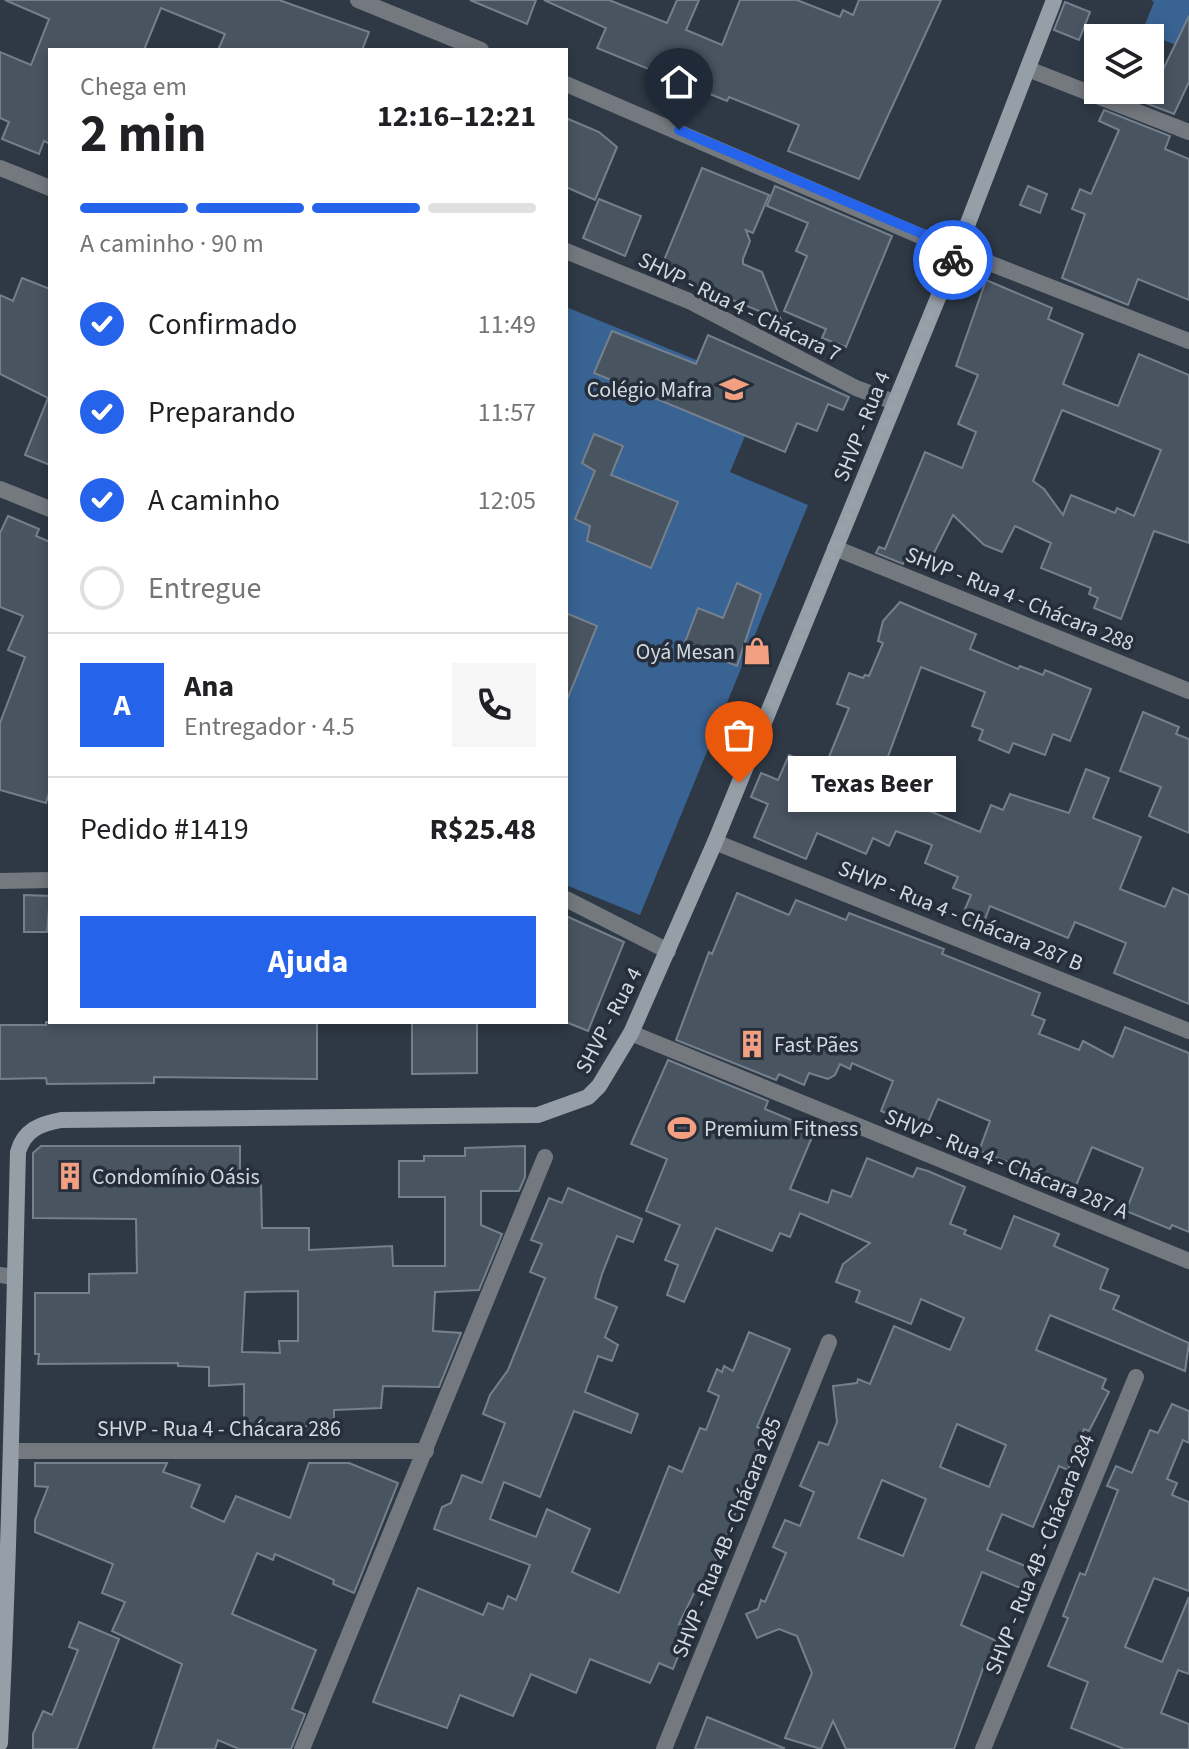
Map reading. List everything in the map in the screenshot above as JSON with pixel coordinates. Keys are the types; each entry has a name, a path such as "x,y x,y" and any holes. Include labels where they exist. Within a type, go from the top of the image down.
{"street":[{"path":"358,0 476,48"},
{"name":"SHVP - Rua 4","path":"0,1743 12,1451 7,1276 18,1152 22,1138 43,1124 61,1120 538,1115 588,1097 599,1086 631,1033 715,842 958,249 1054,0"},
{"path":"1028,69 1189,132"},
{"path":"568,85 958,249 1189,341"},
{"path":"0,168 48,187"},
{"name":"SHVP - Rua 4 - Chácara 7","path":"568,252 689,301 856,388 894,402"},
{"path":"0,489 48,508"},
{"name":"SHVP - Rua 4 - Chácara 288","path":"835,548 1189,691"},
{"name":"SHVP - Rua 4 - Chácara 287 B","path":"715,842 1189,1031"},
{"path":"0,881 48,880"},
{"path":"568,900 668,951"},
{"name":"SHVP - Rua 4 - Chácara 287 A","path":"631,1033 1189,1261"},
{"path":"302,1749 545,1157"},
{"name":"SHVP - Rua 4B - Chácara 285","path":"664,1749 829,1342"},
{"name":"SHVP - Rua 4B - Chácara 284","path":"983,1749 1136,1377"},
{"name":"SHVP - Rua 4 - Chácara 286","path":"12,1451 426,1451"}],"shaded area":[{"path":"1151,0 1189,0 1189,50 1164,40 1164,24 1145,24 1154,2"},
{"path":"568,308 765,388 730,472 808,505 640,915 568,886"}],"building":[{"path":"5,0 279,0 369,32 363,48 219,48 225,34 161,8 145,48 48,48 48,143 44,141 39,154 2,139 9,122 0,118 0,52 31,65 49,19"},
{"path":"470,0 536,0 527,24"},
{"path":"544,0 609,0 667,23 677,0 699,0 686,30 722,45 740,0 797,0 840,17 843,10 853,15 859,0 941,0 859,179 788,151 799,125 729,97 727,101 597,48 606,28"},
{"path":"1065,2 1090,12 1079,40 1054,30"},
{"path":"1189,16 1189,82 1174,114 1148,104 1164,104 1164,68"},
{"path":"1104,110 1170,136 1165,149 1189,159 1189,300 1138,279 1128,305 1062,278 1085,214 1072,209 1080,189 1091,194 1119,130 1099,121"},
{"path":"568,119 599,132 617,147 595,200 568,188"},
{"path":"702,168 769,195 753,233 746,230 750,241 743,264 762,272 781,320 660,270"},
{"path":"775,186 892,236 846,347 822,338 826,329 784,311 807,256 796,251 808,223 767,206"},
{"path":"1028,186 1047,194 1040,213 1020,205"},
{"path":"599,199 641,216 625,256 583,238"},
{"path":"22,278 48,288 48,398 0,374 0,295 13,301"},
{"path":"986,280 1052,308 1048,319 1083,334 1063,384 1118,406 1139,354 1189,375 1189,543 1154,531 1121,619 1094,608 1098,598 1089,594 1091,588 1041,568 1051,543 1015,526 1002,552 984,545 953,515 931,559 909,550 903,564 876,553 879,547 885,549 925,452 962,468 976,432 958,424 978,375 956,366","holes":["1062,410 1161,450 1134,516 1117,508 1115,513 1071,495 1063,515 1044,489 1033,481"]},
{"name":"Colégio Mafra","path":"612,331 696,364 708,335 849,397 843,410 828,404 817,431 797,423 785,452 594,373"},
{"path":"48,398 48,464 25,455"},
{"path":"594,434 623,446 611,475 678,502 651,568 587,541 590,526 575,519 595,471 582,463"},
{"path":"8,516 39,529 36,536 48,541 46,803 0,790 0,723 25,657 8,650 23,616 0,607 0,533"},
{"path":"737,583 761,594 737,666 684,645 698,608 723,618"},
{"path":"900,602 976,634 970,649 1018,669 1020,666 1043,675 1045,670 1091,689 1070,741 1053,734 1045,755 1013,743 1009,753 979,740 983,730 972,726 985,692 921,667 876,789 980,832 991,805 1003,810 1010,794 1069,813 1086,769 1109,778 1093,818 1141,837 1120,889 1165,907 1173,888 1189,895 1189,1004 1114,973 1126,943 1075,922 1068,938 990,906 981,930 960,921 971,895 953,888 958,877 925,863 932,845 896,831 889,846 873,838 866,854 817,833 806,859 754,837 768,804 751,797 761,773 778,780 789,755 824,769 849,708 837,704 849,673 863,678 869,676 883,643 878,641 883,621"},
{"path":"568,614 597,626 568,698"},
{"path":"1143,712 1179,727 1176,734 1189,739 1189,833 1149,816 1161,787 1120,771"},
{"path":"737,893 789,915 796,900 846,920 849,913 944,949 942,954 1040,993 1032,1015 1045,1020 1039,1034 1079,1050 1083,1041 1113,1057 1125,1027 1189,1053 1189,1232 1172,1225 1170,1229 1126,1211 1143,1168 1092,1147 1075,1188 979,1151 990,1121 938,1099 925,1129 881,1111 893,1081 852,1063 850,1069 840,1064 835,1075 828,1079 809,1073 804,1085 779,1074 776,1080 676,1040 709,952 712,954"},
{"path":"24,895 48,896 47,932 24,932"},
{"path":"568,917 624,942 588,1031 568,1023"},
{"path":"46,1022 317,1024 317,1079 154,1077 154,1083 47,1084 46,1078 0,1079 0,1025 46,1025"},
{"path":"412,1024 477,1024 477,1073 412,1074"},
{"path":"668,1060 768,1101 765,1109 815,1130 790,1189 828,1203 832,1190 851,1197 867,1158 913,1177 917,1168 928,1171 965,1187 950,1224 966,1230 964,1234 1001,1249 1014,1216 1059,1234 1054,1246 1108,1269 1100,1289 1119,1296 1113,1309 1189,1343 1185,1371 1050,1315 1036,1350 1106,1379 1102,1388 1109,1392 1089,1431 1084,1429 1068,1470 1059,1466 1033,1527 1002,1514 987,1550 1037,1571 1030,1592 982,1572 961,1625 999,1642 990,1665 985,1663 954,1749 846,1749 833,1721 821,1749 785,1738 812,1673 797,1636 779,1629 757,1638 746,1614 758,1609 761,1600 765,1602 786,1553 773,1547 785,1520 800,1526 814,1492 800,1486 819,1442 828,1445 837,1422 833,1386 857,1383 858,1379 870,1384 894,1326 950,1350 964,1318 921,1299 911,1324 856,1302 860,1291 836,1282 843,1264 870,1243 800,1213 790,1237 780,1233 772,1251 716,1228 684,1302 667,1295 678,1265 665,1260 680,1225 646,1211 667,1159 631,1144","holes":["957,1424 1006,1445 989,1487 940,1467","882,1480 926,1499 903,1556 858,1538"]},
{"path":"41,1146 240,1146 240,1183 261,1183 262,1228 309,1228 309,1250 392,1246 393,1266 445,1266 445,1197 399,1197 399,1161 424,1161 424,1156 465,1156 465,1148 525,1146 525,1177 519,1191 481,1191 481,1225 502,1234 479,1290 435,1292 433,1331 461,1333 439,1387 383,1386 381,1408 334,1410 334,1426 244,1426 244,1384 209,1386 209,1367 178,1366 178,1363 38,1364 39,1354 35,1354 35,1293 89,1293 89,1274 137,1273 136,1219 33,1218 33,1153","holes":["298,1291 298,1341 279,1341 280,1353 242,1352 245,1292"]},
{"path":"568,1188 642,1219 633,1242 617,1236 602,1274 595,1298 617,1307 605,1337 618,1345 612,1361 598,1356 585,1392 638,1414 631,1433 574,1411 540,1497 504,1482 490,1519 536,1537 547,1509 590,1529 572,1572 619,1593 669,1466 682,1472 700,1428 706,1430 719,1396 708,1391 717,1369 722,1372 724,1366 733,1371 749,1332 790,1349 757,1427 767,1431 738,1494 732,1513 735,1514 705,1588 698,1585 679,1624 689,1628 673,1669 659,1663 650,1683 590,1659 576,1693 531,1674 513,1716 460,1695 447,1728 373,1702 418,1588 483,1615 488,1603 503,1609 508,1596 516,1600 530,1565 434,1529 442,1507 451,1503 462,1475 482,1483 505,1423 483,1414 490,1395 508,1370 545,1278 530,1272 542,1244 531,1240 549,1198 562,1203"},
{"path":"1172,1404 1189,1411 1189,1443 1183,1440 1167,1479 1177,1483 1172,1495 1189,1502 1189,1591 1154,1578 1125,1647 1162,1662 1189,1597 1189,1674 1178,1670 1161,1713 1189,1724 1189,1749 1124,1749 1071,1728 1088,1682 1048,1666 1068,1618 1063,1616 1080,1573 1085,1575 1118,1490 1107,1486 1116,1466 1132,1473 1150,1430 1158,1433"},
{"path":"35,1463 167,1463 163,1472 200,1485 191,1507 224,1522 236,1496 290,1518 309,1463 349,1463 398,1483 354,1593 333,1584 334,1580 275,1554 273,1560 257,1553 232,1614 316,1650 292,1709 305,1714 291,1749 239,1749 218,1740 215,1749 153,1749 182,1664 112,1631 125,1602 102,1593 113,1564 35,1532 35,1520 48,1487 35,1486"},
{"path":"79,1622 119,1639 77,1749 33,1749 33,1734 43,1711 52,1715 78,1650 69,1647"},
{"path":"707,1717 784,1748 695,1749"}],"way so far":[{"path":"739,783 953,260"}],"place":[{"name":"Colégio Mafra","path":"734,389"},
{"name":"Oyá Mesan","path":"757,651"},
{"name":"Texas Beer","path":"739,783"},
{"name":"Fast Pães","path":"752,1044"},
{"name":"Premium Fitness","path":"682,1128"},
{"name":"Condomínio Oásis","path":"70,1176"}],"route":[{"path":"679,130 920,236 958,249 953,260"}]}
